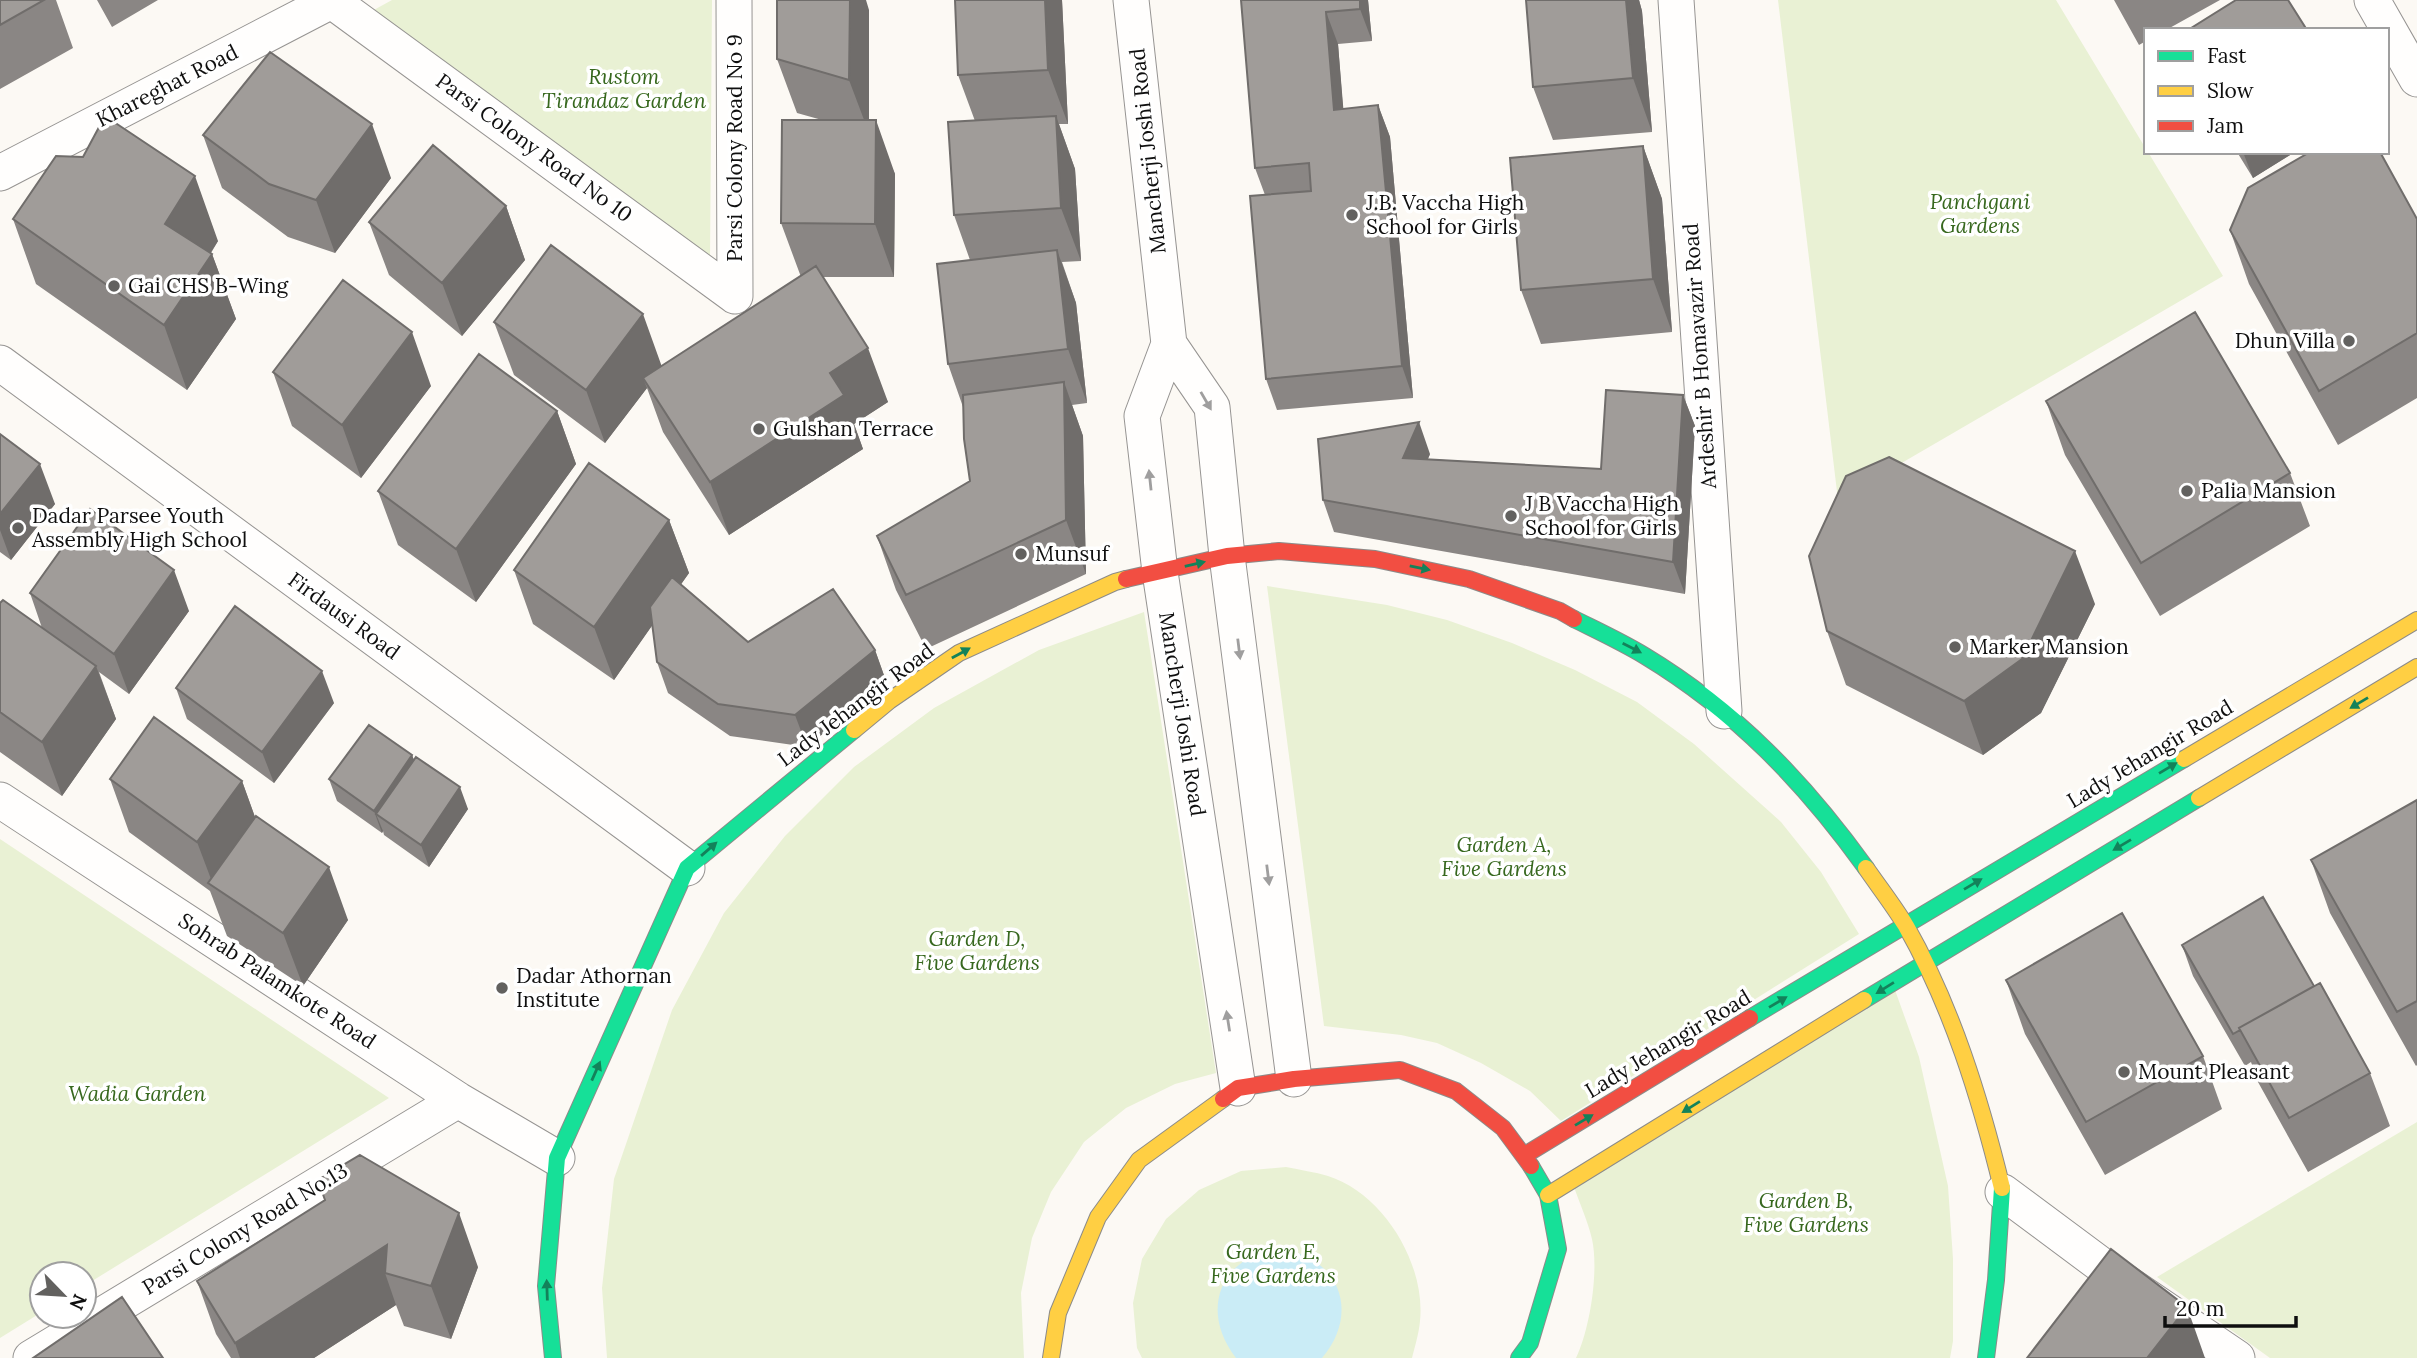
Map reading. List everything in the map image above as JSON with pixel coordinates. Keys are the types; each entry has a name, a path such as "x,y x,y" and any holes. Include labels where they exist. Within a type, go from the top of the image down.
{"street":[{"name":"Parsi Colony Road No 10","path":"332,0 735,296"},
{"name":"Khareghat Road","path":"0,173 332,0"},
{"name":"Parsi Colony Road No 9","path":"734,0 735,296"},
{"name":"Mancherji Joshi Road","path":"1131,0 1169,344 1142,416 1160,572 1238,1088"},
{"name":"Ardeshir B Homavazir Road","path":"1676,0 1724,711"},
{"path":"2372,0 2388,28"},
{"path":"2389,30 2417,79"},
{"name":"Mancherji Joshi Road","path":"1169,344 1212,407 1227,556 1294,1079"},
{"name":"Firdausi Road","path":"0,363 687,867"},
{"name":"Lady Jehangir Road","path":"553,1358 546,1286 557,1158 687,867 889,701 959,653 1115,582 1227,556 1279,551 1375,559 1469,579 1560,611 1645,656 1724,711 1780,762 1830,818 1905,924 1925,963 1966,1060 1985,1120 2003,1192 1986,1358"},
{"name":"Lady Jehangir Road","path":"1525,1155 1905,924 2417,620"},
{"path":"1548,1195 1925,963 2417,667"},
{"name":"Sohrab Palamkote Road","path":"0,800 458,1100 557,1158"},
{"path":"1051,1358 1058,1313 1098,1217 1139,1160 1238,1088 1294,1079 1400,1070 1456,1091 1503,1128 1525,1155 1548,1195 1558,1249 1530,1343 1519,1358"},
{"name":"Parsi Colony Road No.13","path":"31,1358 458,1100"},
{"path":"2003,1192 2116,1276 2236,1358"}],"green space":[{"name":"Rustom Tirandaz Garden","path":"392,0 712,0 710,261 372,11"},
{"name":"Panchgani Gardens","path":"1778,0 2056,0 2144,146 2144,154 2149,154 2223,276 1838,500"},
{"name":"Garden A, Five Gardens","path":"1267,586 1387,605 1447,620 1512,643 1575,670 1637,702 1694,744 1781,822 1821,872 1859,934 1561,1121 1530,1091 1481,1063 1437,1043 1401,1035 1324,1026"},
{"name":"Garden D, Five Gardens","path":"1144,612 1216,1073 1175,1084 1126,1108 1084,1142 1051,1192 1032,1238 1021,1293 1024,1358 607,1358 602,1288 614,1179 672,1010 724,913 785,836 854,767 934,708 1039,650"},
{"name":"Wadia Garden","path":"0,839 389,1098 98,1277 98,1260 28,1260 28,1321 0,1338"},
{"name":"Garden B, Five Gardens","path":"1895,990 1919,1057 1948,1186 1953,1259 1953,1341 1950,1358 1576,1358 1589,1316 1594,1283 1594,1252 1574,1187"},
{"path":"2417,1122 2417,1358 2270,1358 2157,1277"},
{"name":"Garden E, Five Gardens","path":"1286,1167 1328,1176 1348,1185 1383,1214 1397,1234 1416,1277 1420,1299 1419,1326 1412,1358 1142,1358 1137,1348 1133,1303 1142,1259 1166,1219 1199,1190 1241,1171"}],"water":[{"path":"1280,1249 1300,1254 1317,1263 1330,1275 1338,1289 1341,1305 1340,1323 1334,1340 1322,1358 1236,1358 1225,1340 1219,1322 1218,1304 1222,1288 1230,1274 1243,1262 1259,1253"}],"building":[{"path":"0,0 44,0 0,25"},
{"path":"777,0 850,0 849,80 777,59"},
{"path":"955,0 1045,0 1048,70 958,75"},
{"name":"J.B. Vaccha High School for Girls","path":"1241,0 1360,0 1360,9 1326,12 1334,110 1378,105 1402,366 1266,379 1250,196 1311,191 1309,163 1255,168"},
{"path":"1526,0 1626,0 1633,78 1533,87"},
{"path":"2236,0 2288,0 2306,28 2191,28"},
{"path":"270,52 372,124 316,200 269,184 203,135"},
{"path":"105,116 195,176 165,224 212,254 164,325 13,219 56,156 83,157"},
{"path":"1056,116 1061,208 954,215 948,122"},
{"path":"782,120 876,120 875,224 781,223"},
{"path":"433,145 506,206 442,283 369,222"},
{"path":"1643,146 1653,279 1521,290 1510,158"},
{"name":"Dhun Villa","path":"2307,154 2381,154 2417,219 2417,333 2319,391 2230,230 2248,188"},
{"path":"551,245 643,314 586,390 494,322"},
{"path":"1057,250 1068,349 948,364 937,264"},
{"path":"816,266 868,348 830,373 844,395 710,482 643,378"},
{"path":"343,280 412,332 342,425 273,372"},
{"name":"Palia Mansion","path":"2195,312 2290,473 2141,563 2046,401"},
{"path":"479,354 557,411 456,549 378,491"},
{"path":"1064,382 1066,520 906,595 877,536 970,481 964,439 963,395"},
{"name":"J B Vaccha High School for Girls","path":"1606,390 1683,395 1673,562 1323,500 1318,439 1419,422 1403,458 1601,469"},
{"path":"0,434 40,464 0,514"},
{"name":"Marker Mansion","path":"1889,457 2075,551 2022,659 1964,701 1827,631 1809,556 1846,476"},
{"path":"589,463 669,520 594,627 514,570"},
{"path":"90,509 174,570 114,654 30,593"},
{"path":"672,577 748,642 833,589 875,650 795,715 718,704 657,662 650,607"},
{"path":"3,600 96,666 42,742 0,712 0,603"},
{"path":"235,606 322,671 262,752 176,688"},
{"path":"154,717 242,781 197,842 110,779"},
{"path":"369,725 412,755 374,811 329,779"},
{"path":"416,757 460,787 421,845 376,814"},
{"path":"2417,800 2417,1001 2397,1012 2311,860"},
{"path":"256,816 329,867 283,933 208,883"},
{"path":"2263,897 2314,986 2239,1028 2240,1030 2233,1034 2182,945"},
{"name":"Mount Pleasant","path":"2122,913 2203,1056 2086,1122 2006,980"},
{"path":"2320,983 2370,1073 2289,1118 2239,1028"},
{"path":"360,1155 459,1213 431,1286 385,1273 387,1245 235,1343 197,1281 325,1200 318,1180"},
{"path":"2111,1249 2187,1307 2147,1358 2027,1358"},
{"path":"122,1297 163,1358 33,1358 74,1330 98,1330 98,1313"}],"traffic: fast":[{"path":"1574,619 1619,641 1678,677 1739,725 1818,806 1866,868"},
{"path":"553,1358 546,1286 557,1158 687,868 854,730"},
{"path":"1750,1018 2184,759"},
{"path":"1864,1000 2199,798"},
{"path":"1519,1358 1530,1343 1558,1249 1548,1195 1531,1166"},
{"path":"1986,1358 1996,1280 2002,1188"}],"traffic: slow":[{"path":"854,730 889,701 959,653 1126,579"},
{"path":"2184,759 2417,620"},
{"path":"2199,798 2417,667"},
{"path":"1866,868 1906,926 1937,988 1974,1087 2002,1188"},
{"path":"1548,1195 1864,1000"},
{"path":"1051,1358 1058,1313 1098,1217 1139,1160 1223,1099"}],"traffic: jam":[{"path":"1126,579 1227,556 1279,551 1375,559 1469,579 1560,611 1574,619"},
{"path":"1525,1155 1750,1018"},
{"path":"1223,1099 1238,1088 1294,1079 1400,1070 1456,1091 1503,1128 1531,1166"}],"place":[{"name":"J.B. Vaccha High School for Girls","path":"1352,215"},
{"name":"Gai CHS B-Wing","path":"114,286"},
{"name":"Dhun Villa","path":"2349,341"},
{"name":"Gulshan Terrace","path":"759,429"},
{"name":"Palia Mansion","path":"2187,491"},
{"name":"J B Vaccha High School for Girls","path":"1511,516"},
{"name":"Dadar Parsee Youth Assembly High School","path":"18,528"},
{"name":"Munsuf","path":"1021,554"},
{"name":"Marker Mansion","path":"1955,647"},
{"name":"Dadar Athornan Institute","path":"502,988"},
{"name":"Mount Pleasant","path":"2124,1072"}]}
